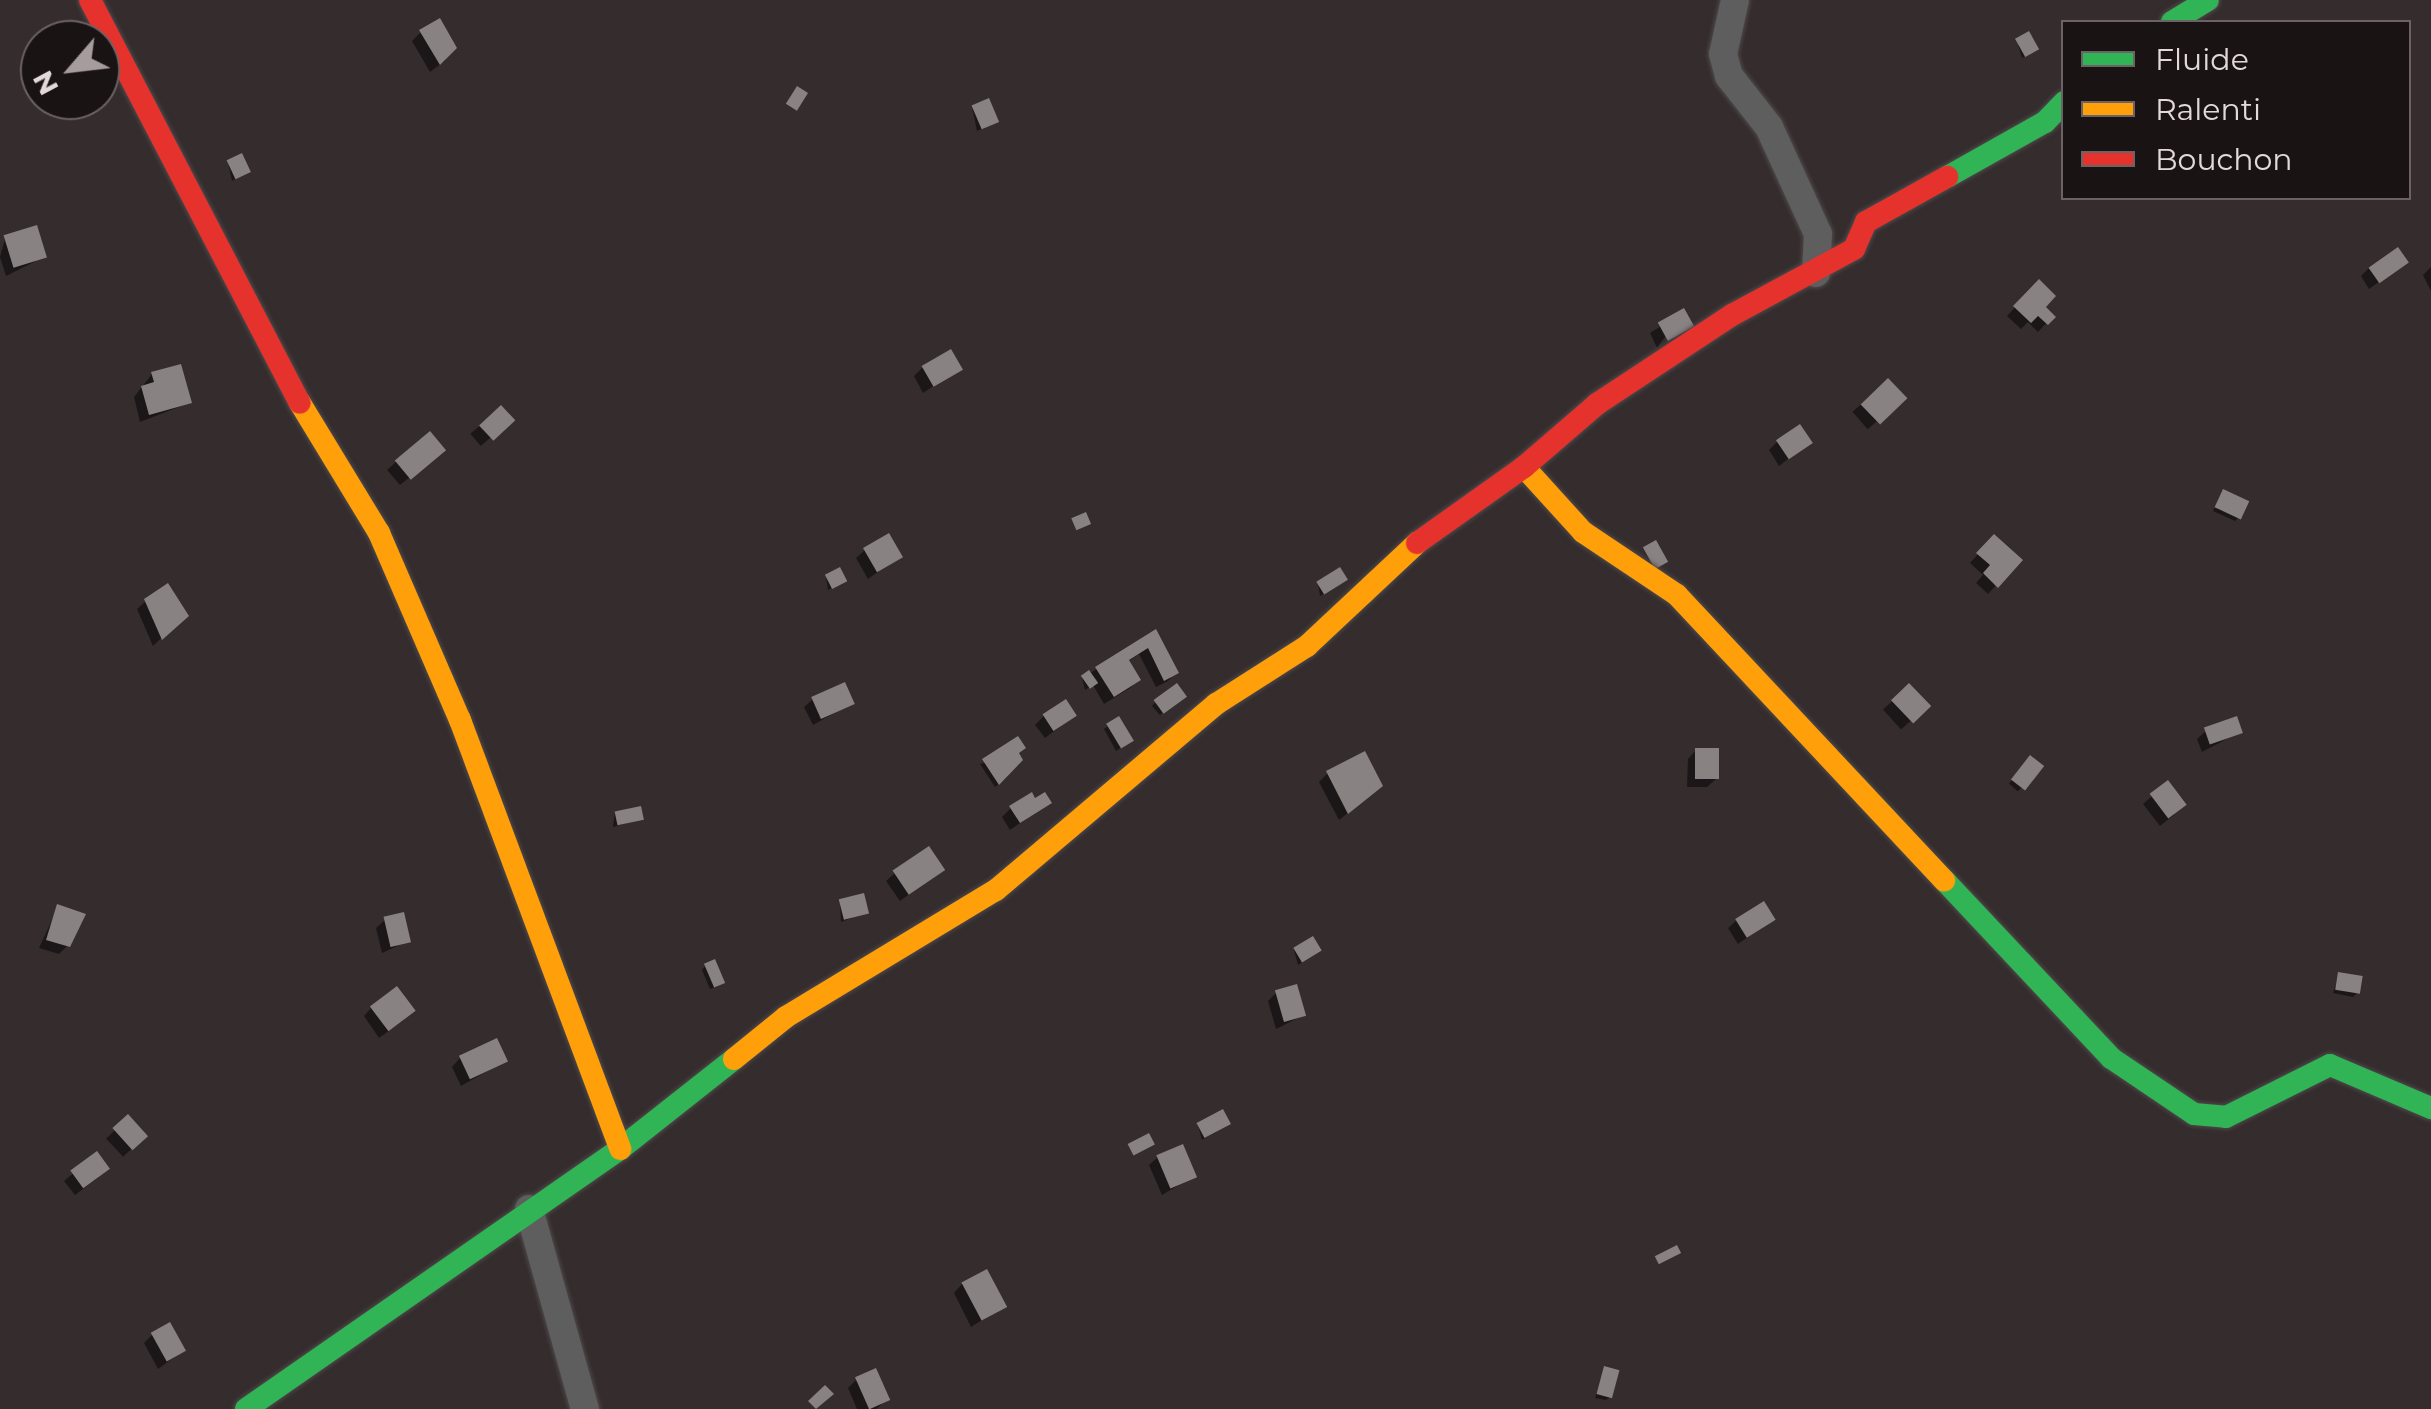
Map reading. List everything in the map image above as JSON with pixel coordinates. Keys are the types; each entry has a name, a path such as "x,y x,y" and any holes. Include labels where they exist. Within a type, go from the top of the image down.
{"street":[{"path":"90,0 160,126 270,353 379,533 460,720 620,1149"},
{"path":"1735,0 1722,54 1729,76 1769,127 1818,234 1816,272"},
{"path":"2175,20 2208,0"},
{"path":"246,1409 620,1149 786,1017 1026,867 1216,704 1307,646 1426,534 1524,467 1598,404 1732,315 1854,249 1866,222 2045,122 2061,105"},
{"path":"1524,467 1583,532 1676,596 2110,1058 2194,1114 2226,1117 2330,1066 2431,1108"},
{"path":"529,1209 586,1409"}],"building":[{"path":"440,18 457,48 440,65 419,30"},
{"path":"2029,31 2039,49 2025,57 2015,39"},
{"path":"797,86 808,93 797,111 786,104"},
{"path":"989,98 999,122 982,129 972,105"},
{"path":"242,153 251,172 235,179 227,160"},
{"path":"37,225 47,258 13,268 4,235"},
{"path":"2398,247 2409,263 2379,283 2369,268"},
{"path":"2039,279 2056,296 2046,307 2056,317 2048,325 2038,316 2031,323 2013,306"},
{"path":"1684,308 1694,326 1668,341 1658,323"},
{"path":"951,349 963,370 934,387 922,366"},
{"path":"181,364 192,403 149,415 141,386 154,382 151,372"},
{"path":"1888,378 1907,398 1880,425 1861,404"},
{"path":"501,405 515,420 493,441 479,425"},
{"path":"1800,424 1813,443 1789,459 1776,440"},
{"path":"430,431 446,450 411,480 395,461"},
{"path":"2223,489 2249,501 2241,519 2215,507"},
{"path":"1086,512 1091,524 1076,530 1071,518"},
{"path":"889,533 903,557 877,572 863,548"},
{"path":"1994,534 2023,560 1998,588 1983,573 1990,565 1976,553"},
{"path":"1656,540 1668,562 1655,569 1643,547"},
{"path":"840,567 847,581 832,589 825,575"},
{"path":"1340,567 1348,580 1324,595 1316,582"},
{"path":"168,583 189,616 162,640 144,599"},
{"path":"1156,629 1179,673 1164,681 1148,648 1129,660 1141,680 1114,697 1095,667"},
{"path":"1089,670 1098,683 1090,689 1081,676"},
{"path":"845,682 855,704 821,719 811,697"},
{"path":"1177,683 1187,697 1164,714 1154,700"},
{"path":"1909,683 1931,706 1913,723 1891,700"},
{"path":"1066,699 1077,716 1053,731 1043,714"},
{"path":"1119,716 1134,741 1121,749 1106,724"},
{"path":"2237,716 2243,733 2210,744 2204,727"},
{"path":"1018,736 1026,748 1019,753 1023,760 999,785 982,759"},
{"path":"1695,748 1719,748 1719,779 1695,779"},
{"path":"1365,751 1383,786 1348,814 1326,771"},
{"path":"2030,755 2044,766 2025,791 2011,779"},
{"path":"2168,780 2187,805 2168,819 2150,794"},
{"path":"1032,792 1035,798 1045,792 1052,803 1020,823 1009,806"},
{"path":"641,806 644,820 618,825 615,812"},
{"path":"929,846 945,870 909,895 893,871"},
{"path":"864,893 869,913 844,920 839,899"},
{"path":"1764,901 1776,920 1747,938 1735,919"},
{"path":"57,904 86,914 70,947 46,940"},
{"path":"404,912 411,942 391,947 384,917"},
{"path":"1313,936 1322,951 1302,962 1293,948"},
{"path":"715,959 725,983 714,988 704,964"},
{"path":"2338,972 2363,976 2360,994 2335,990"},
{"path":"1297,984 1306,1016 1284,1022 1275,990"},
{"path":"397,986 416,1011 389,1031 370,1006"},
{"path":"497,1038 508,1062 470,1079 459,1056"},
{"path":"1223,1109 1231,1124 1204,1138 1197,1123"},
{"path":"128,1114 148,1136 132,1150 112,1128"},
{"path":"1149,1133 1155,1145 1134,1155 1128,1144"},
{"path":"1183,1144 1197,1177 1170,1188 1156,1155"},
{"path":"97,1151 110,1169 83,1188 70,1170"},
{"path":"1677,1245 1681,1253 1659,1264 1655,1256"},
{"path":"987,1269 1007,1307 982,1321 961,1283"},
{"path":"170,1322 186,1351 167,1362 151,1333"},
{"path":"1604,1366 1619,1370 1612,1398 1596,1394"},
{"path":"876,1368 890,1400 869,1409 855,1377"},
{"path":"825,1385 834,1394 816,1409 808,1401"}],"traffic: fast":[{"path":"2175,20 2208,0"},
{"path":"1947,177 2045,122 2061,105"},
{"path":"1944,880 2111,1058 2194,1114 2226,1117 2330,1065 2431,1108"},
{"path":"246,1409 620,1149 734,1059"}],"traffic: slow":[{"path":"300,403 379,533 460,720 620,1149"},
{"path":"1524,467 1583,532 1677,595 1944,880"},
{"path":"734,1059 786,1017 996,890 1216,704 1307,646 1417,543"}],"traffic: jam":[{"path":"90,0 300,403"},
{"path":"1417,543 1524,467 1597,404 1732,315 1854,249 1866,222 1947,177"}]}
